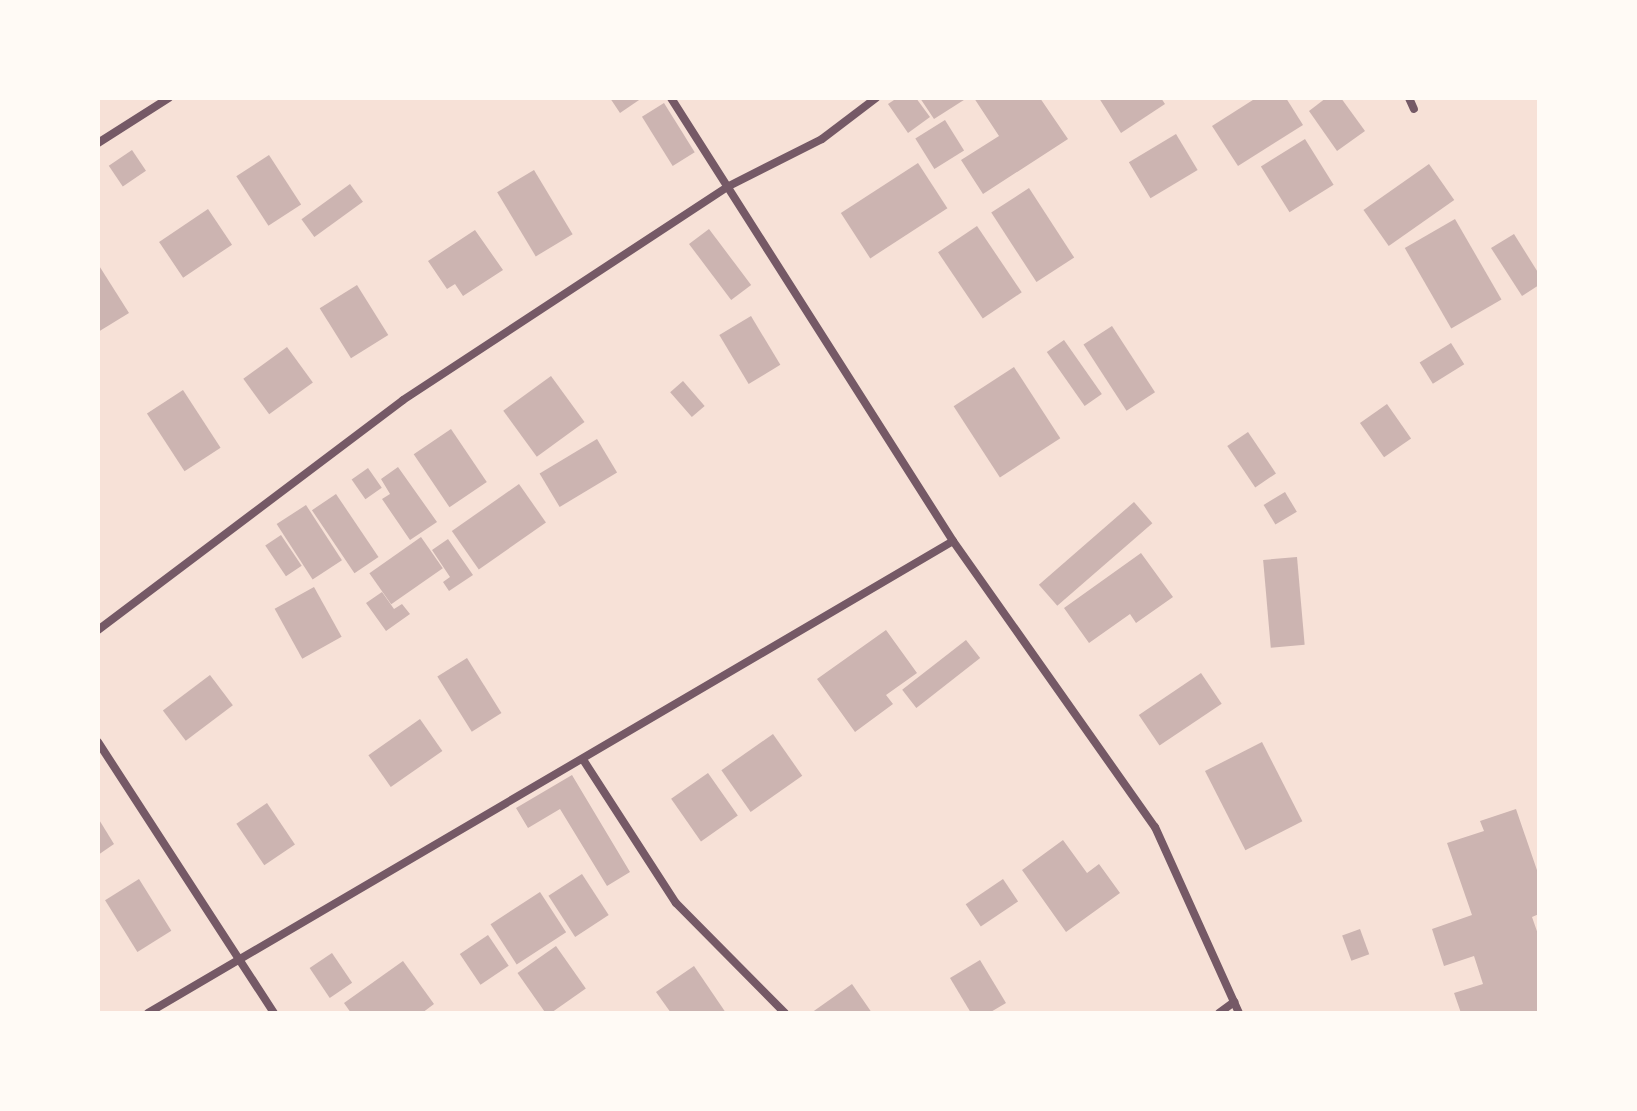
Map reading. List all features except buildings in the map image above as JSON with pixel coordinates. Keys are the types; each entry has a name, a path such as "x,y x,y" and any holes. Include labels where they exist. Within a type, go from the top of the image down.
{"street":[{"path":"98,143 169,98"},
{"path":"671,98 953,541 1155,827 1239,1013"},
{"path":"98,630 403,400 727,187 822,139 876,98"},
{"path":"1409,98 1414,109"},
{"path":"148,1013 584,761 953,541"},
{"path":"98,742 242,959 274,1013"},
{"path":"584,761 676,903 785,1013"},
{"path":"1219,1013 1234,1002"}]}
